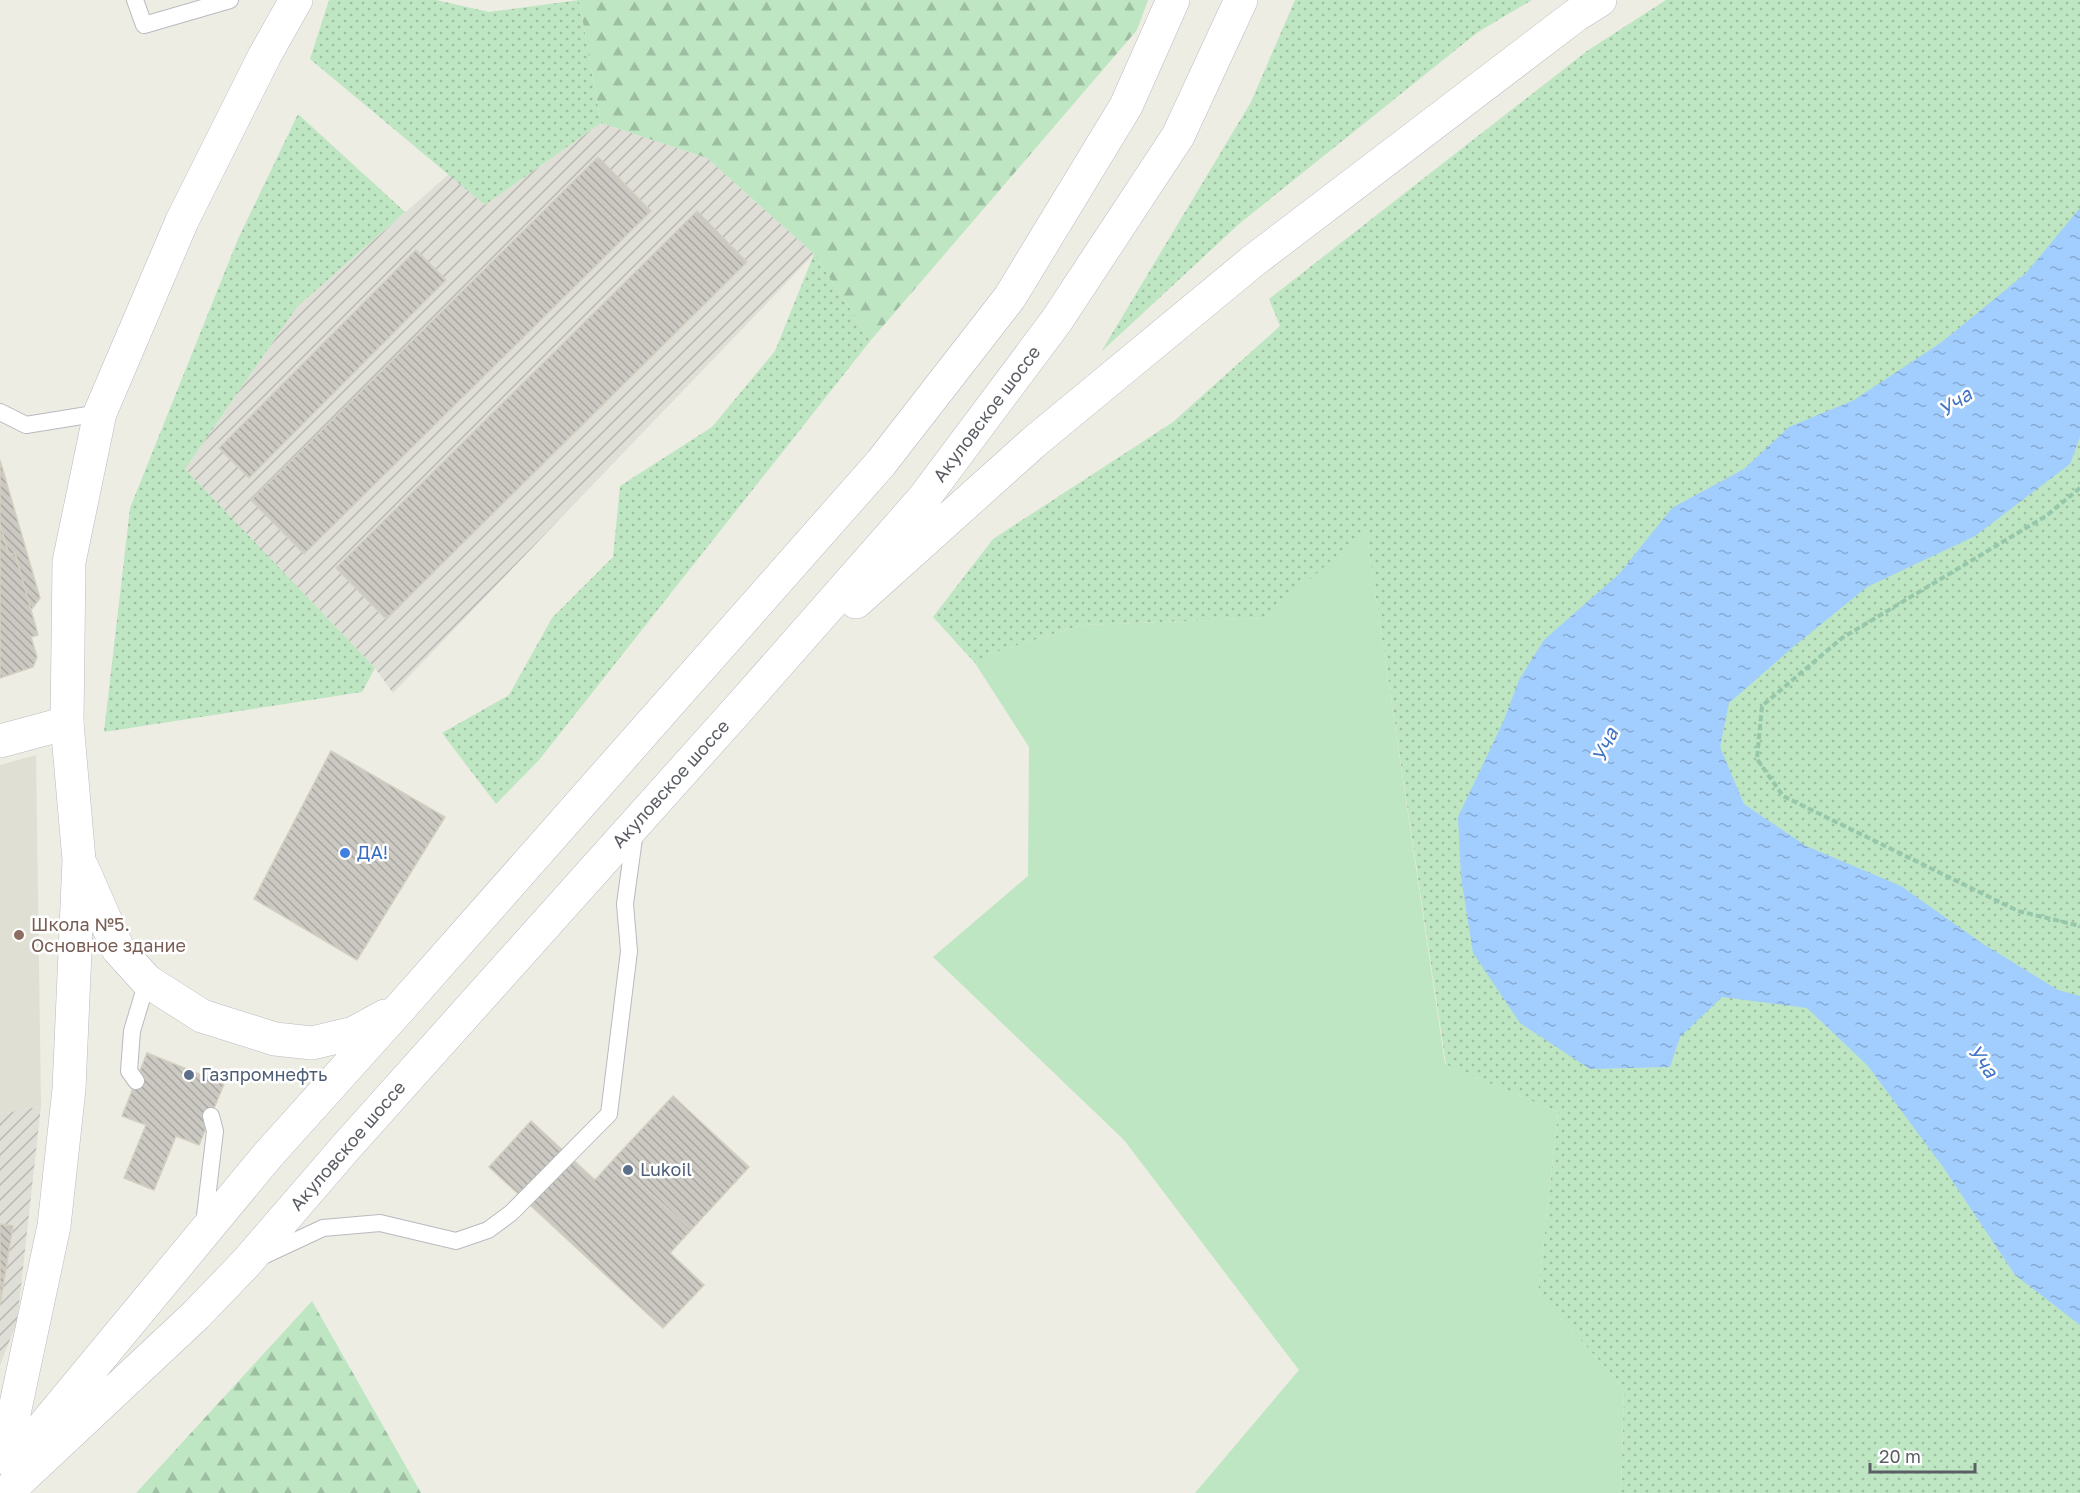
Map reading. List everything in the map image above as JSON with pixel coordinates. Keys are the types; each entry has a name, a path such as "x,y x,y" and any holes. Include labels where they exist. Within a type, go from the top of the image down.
{"street":[{"path":"0,1457 12,1424 54,1226 69,1089 79,861 67,723 69,562 100,413 182,221 265,55 296,0"},
{"path":"0,1478 268,1155 881,463 1010,297 1126,106 1173,0"},
{"name":"Акуловское шоссе","path":"6,1493 196,1315 246,1263 347,1146 924,498 1057,320 1178,136 1240,0"},
{"path":"741,706 1034,442 1235,276 1576,15 1600,0"},
{"path":"0,741 67,723"},
{"path":"79,861 118,949 147,981 202,1016 275,1039 312,1043 354,1033 402,1006"}],"lane":[{"path":"135,0 144,26 230,0"},
{"path":"0,412 26,425 100,413"},
{"path":"246,1263 323,1228 380,1223 456,1241 488,1230 511,1213 609,1114 629,951 625,904 636,824"},
{"path":"136,1081 129,1071 132,1031 147,981"},
{"path":"204,1231 215,1131 211,1116"}],"path":[{"path":"2080,488 2046,516 1842,638 1762,706 1756,759 1783,796 2018,911 2080,926"}],"shaded area":[{"path":"601,123 707,158 814,254 393,693 375,668 185,469 297,307 449,174 485,205"},
{"name":"Школа №5. Основное здание","path":"36,755 41,1106 0,1114 0,765"},
{"path":"41,1106 17,1322 0,1365 0,1114"}],"green space":[{"path":"329,0 436,0 489,12 579,0 601,123 485,205 310,59"},
{"path":"579,0 1148,0 1137,30 871,340 814,254 707,158 601,123"},
{"path":"1295,0 1532,0 1478,32 1239,224 1101,352 1251,102"},
{"path":"1666,0 2080,0 2080,1493 1621,1493 1624,1388 1538,1293 1558,1112 1446,1065 1367,538 1266,618 1082,625 987,655 975,663 933,617 993,539 1173,422 1280,326 1269,299 1587,51"},
{"path":"298,114 405,212 297,307 185,469 375,668 362,692 104,732 130,508 238,239"},
{"path":"814,254 871,340 539,760 496,804 442,733 509,695 552,618 613,557 620,486 712,427 775,351"},
{"path":"1366,530 1445,1064 1558,1112 1538,1293 1624,1388 1621,1493 1195,1493 1299,1370 1124,1140 933,957 1028,876 1029,747 975,663 986,655 1082,625 1266,618"},
{"path":"312,1301 421,1493 136,1493"}],"water":[{"name":"Уча","path":"2080,208 2080,437 2070,464 1975,536 1867,587 1729,703 1720,747 1744,804 1806,846 1901,886 1980,942 2058,990 2080,996 2080,1325 2015,1275 1943,1167 1868,1066 1807,1008 1722,997 1680,1037 1670,1067 1590,1069 1520,1023 1473,953 1461,877 1458,817 1504,720 1519,680 1544,640 1619,574 1672,508 1744,469 1789,427 1854,400 1942,342 2026,273"}],"building":[{"path":"598,157 651,211 304,554 251,500"},
{"path":"697,211 747,262 386,619 336,568"},
{"path":"416,250 446,280 249,478 219,448"},
{"path":"0,460 40,598 31,610 15,553 9,555 0,524"},
{"path":"0,524 9,555 15,553 38,635 31,637 37,657 33,667 0,678"},
{"path":"331,751 445,817 357,960 254,899"},
{"path":"147,1053 224,1084 199,1145 176,1136 154,1190 124,1178 146,1125 122,1116"},
{"path":"673,1096 749,1167 691,1230 614,1159"},
{"path":"531,1121 595,1180 614,1159 691,1230 670,1253 704,1285 663,1328 489,1167"},
{"path":"0,1224 13,1226 0,1305"}],"place":[{"name":"ДА!","path":"345,853"},
{"name":"Школа №5. Основное здание","path":"19,935"},
{"name":"Газпромнефть","path":"189,1075"},
{"name":"Lukoil","path":"628,1170"}]}
